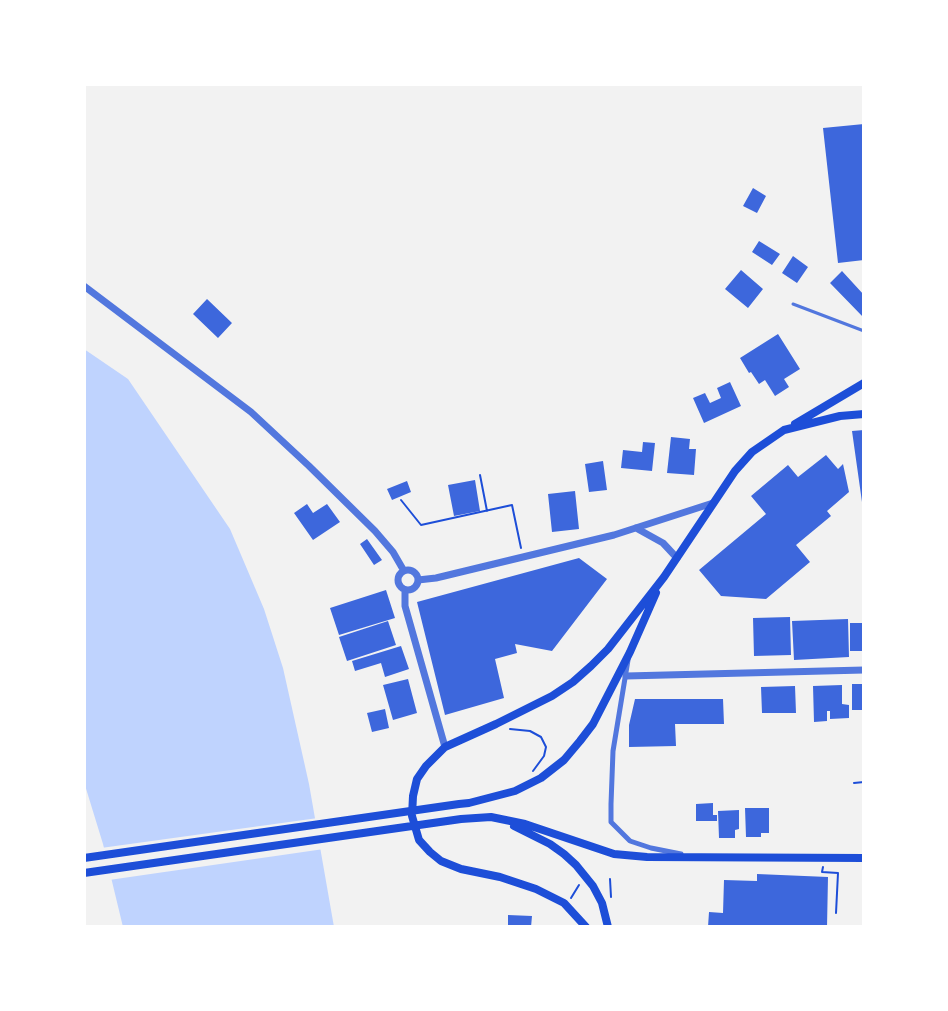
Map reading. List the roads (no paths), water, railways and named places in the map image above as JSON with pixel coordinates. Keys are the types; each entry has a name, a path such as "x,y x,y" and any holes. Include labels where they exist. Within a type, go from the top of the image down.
{"main road":[{"path":"586,927 564,903 536,889 500,877 461,869 441,861 430,852 419,840 412,816 412,796 417,779 445,747 552,696 573,682 608,649 664,578 735,471 752,452 784,430 864,383"},
{"path":"784,430 840,416 864,414"},
{"path":"84,858 469,803 515,791 541,778 564,760 593,724 664,578"},
{"path":"491,817 525,831 564,854 593,886 602,903 608,927"},
{"path":"84,873 461,819 491,817 525,824 614,854 647,857 864,858"}],"street":[{"path":"84,286 251,412 375,531 393,552 404,571"},
{"path":"418,580 436,579 614,535 713,503"},
{"path":"636,528 663,543 677,558"},
{"path":"404,571 412,571 418,580 418,584 413,589 405,590 401,588 398,581 404,571"},
{"path":"405,590 405,606 445,747"},
{"path":"630,652 613,751 610,804 612,822 630,841 651,848 698,857"},
{"path":"626,676 864,670"}],"lane":[{"path":"793,304 864,331"}],"water":[{"path":"84,349 128,379 230,529 264,609 283,668 309,784 334,927 123,927 103,844 84,782"}]}
